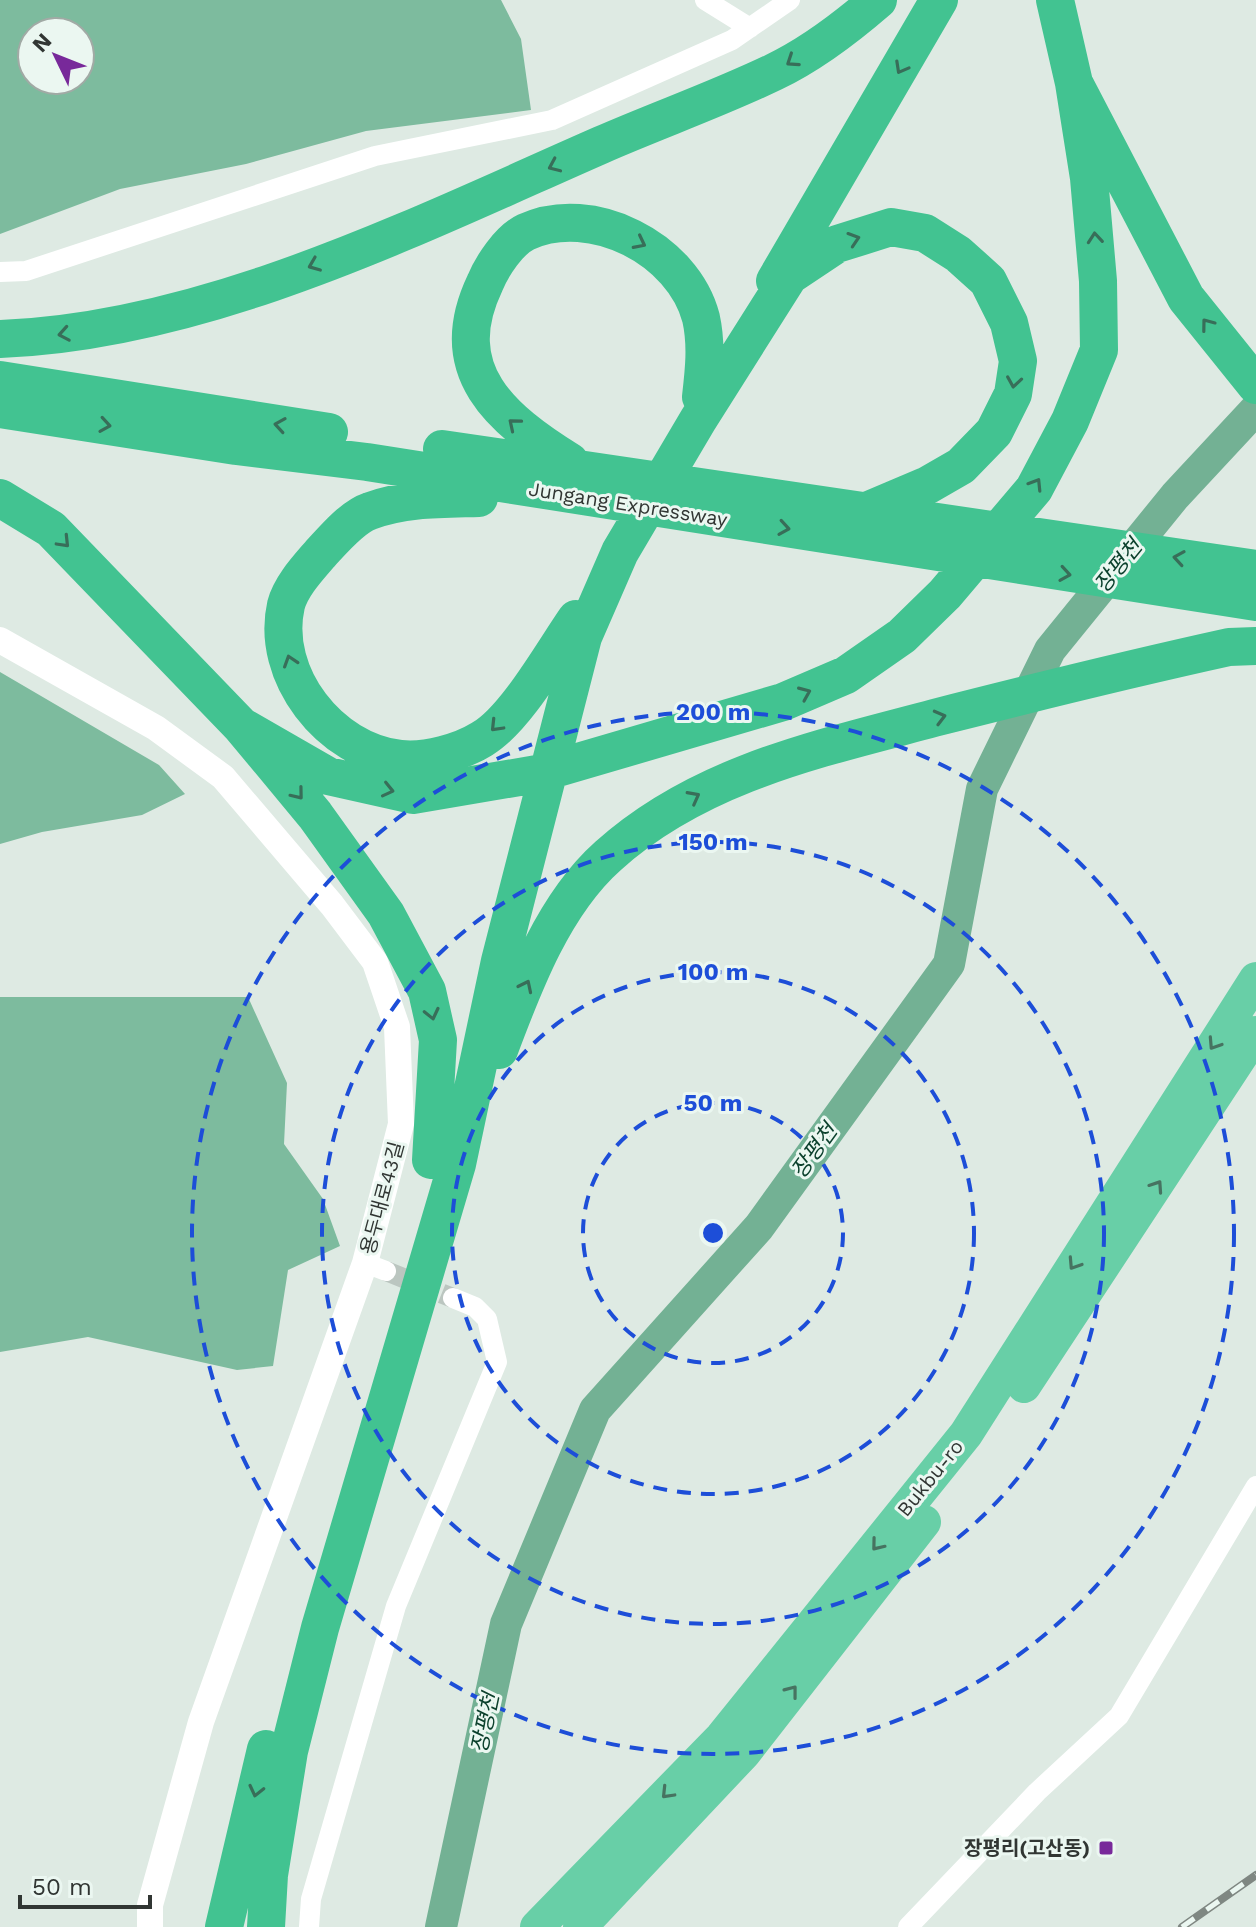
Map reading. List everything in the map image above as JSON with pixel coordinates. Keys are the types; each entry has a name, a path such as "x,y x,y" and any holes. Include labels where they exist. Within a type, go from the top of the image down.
{"highway":[{"path":"0,339 49,337 142,320 280,279 464,205 777,71 878,0"},
{"path":"266,1927 269,1875 289,1751 320,1628 434,1241 444,1162 544,698 609,549 856,148 939,0"},
{"path":"241,726 328,776 413,795 537,774 783,702 846,675 902,636 945,594 1034,489 1070,421 1099,350 1098,281 1089,178 1074,83 1055,0"},
{"path":"1074,83 1125,175 1186,298 1256,385"},
{"path":"577,483 501,414 479,380 470,344 477,298 492,268 523,234 550,224 583,223 614,230 655,251 684,281 700,317 706,361 701,397"},
{"path":"224,1927 302,1598 444,1162 500,961 583,637 620,552 789,276 837,244 891,227 925,233 958,254 988,281 1009,323 1018,361 1013,394 994,432 961,466 928,485 869,510"},
{"name":"Jungang Expressway","path":"0,380 577,483"},
{"name":"Jungang Expressway","path":"0,409 236,446 577,483 716,502 934,537 1256,602"},
{"path":"576,619 519,702 484,738 447,754 401,759 370,749 325,723 301,692 285,651 287,604 304,572 333,539 367,511 425,499 577,483"},
{"path":"0,498 51,529 241,726 315,815 386,914 427,991 438,1040 444,1162"},
{"name":"Jungang Expressway","path":"716,502 869,510 934,537 1256,569"},
{"path":"444,1162 557,921 606,858 655,818 725,780 864,737 1047,687 1242,647"},
{"name":"Bukbu-ro","path":"537,1927 733,1745 966,1434 1256,979"},
{"name":"Bukbu-ro","path":"580,1927 981,1450 1256,1033"}],"street":[{"path":"705,0 750,28"},
{"path":"0,272 26,271 375,156 552,120 732,40 790,0"},
{"name":"용두대로43길","path":"0,640 156,728 223,777 332,905 375,962 397,1027 401,1124 376,1267 201,1722 151,1921"},
{"path":"309,1927 311,1899 396,1606 497,1362 487,1319 475,1307 453,1298"},
{"path":"908,1927 1037,1792 1119,1716 1256,1486"}],"green space":[{"path":"0,0 501,0 521,39 531,110 366,131 246,164 120,189 0,234"},
{"path":"0,672 159,765 185,794 142,815 42,832 0,844"},
{"path":"0,997 248,997 287,1083 284,1144 323,1199 340,1246 288,1270 273,1366 237,1370 88,1337 0,1352"}],"waterway":[{"name":"장평천","path":"441,1927 506,1624 595,1410 759,1227 949,964 982,789 1050,650 1175,496 1256,409"}],"tunnel":[{"path":"386,1271 453,1298"}],"railway":[{"path":"1182,1927 1256,1875"}],"place":[{"name":"장평리(고산동)","path":"1106,1848"}]}
